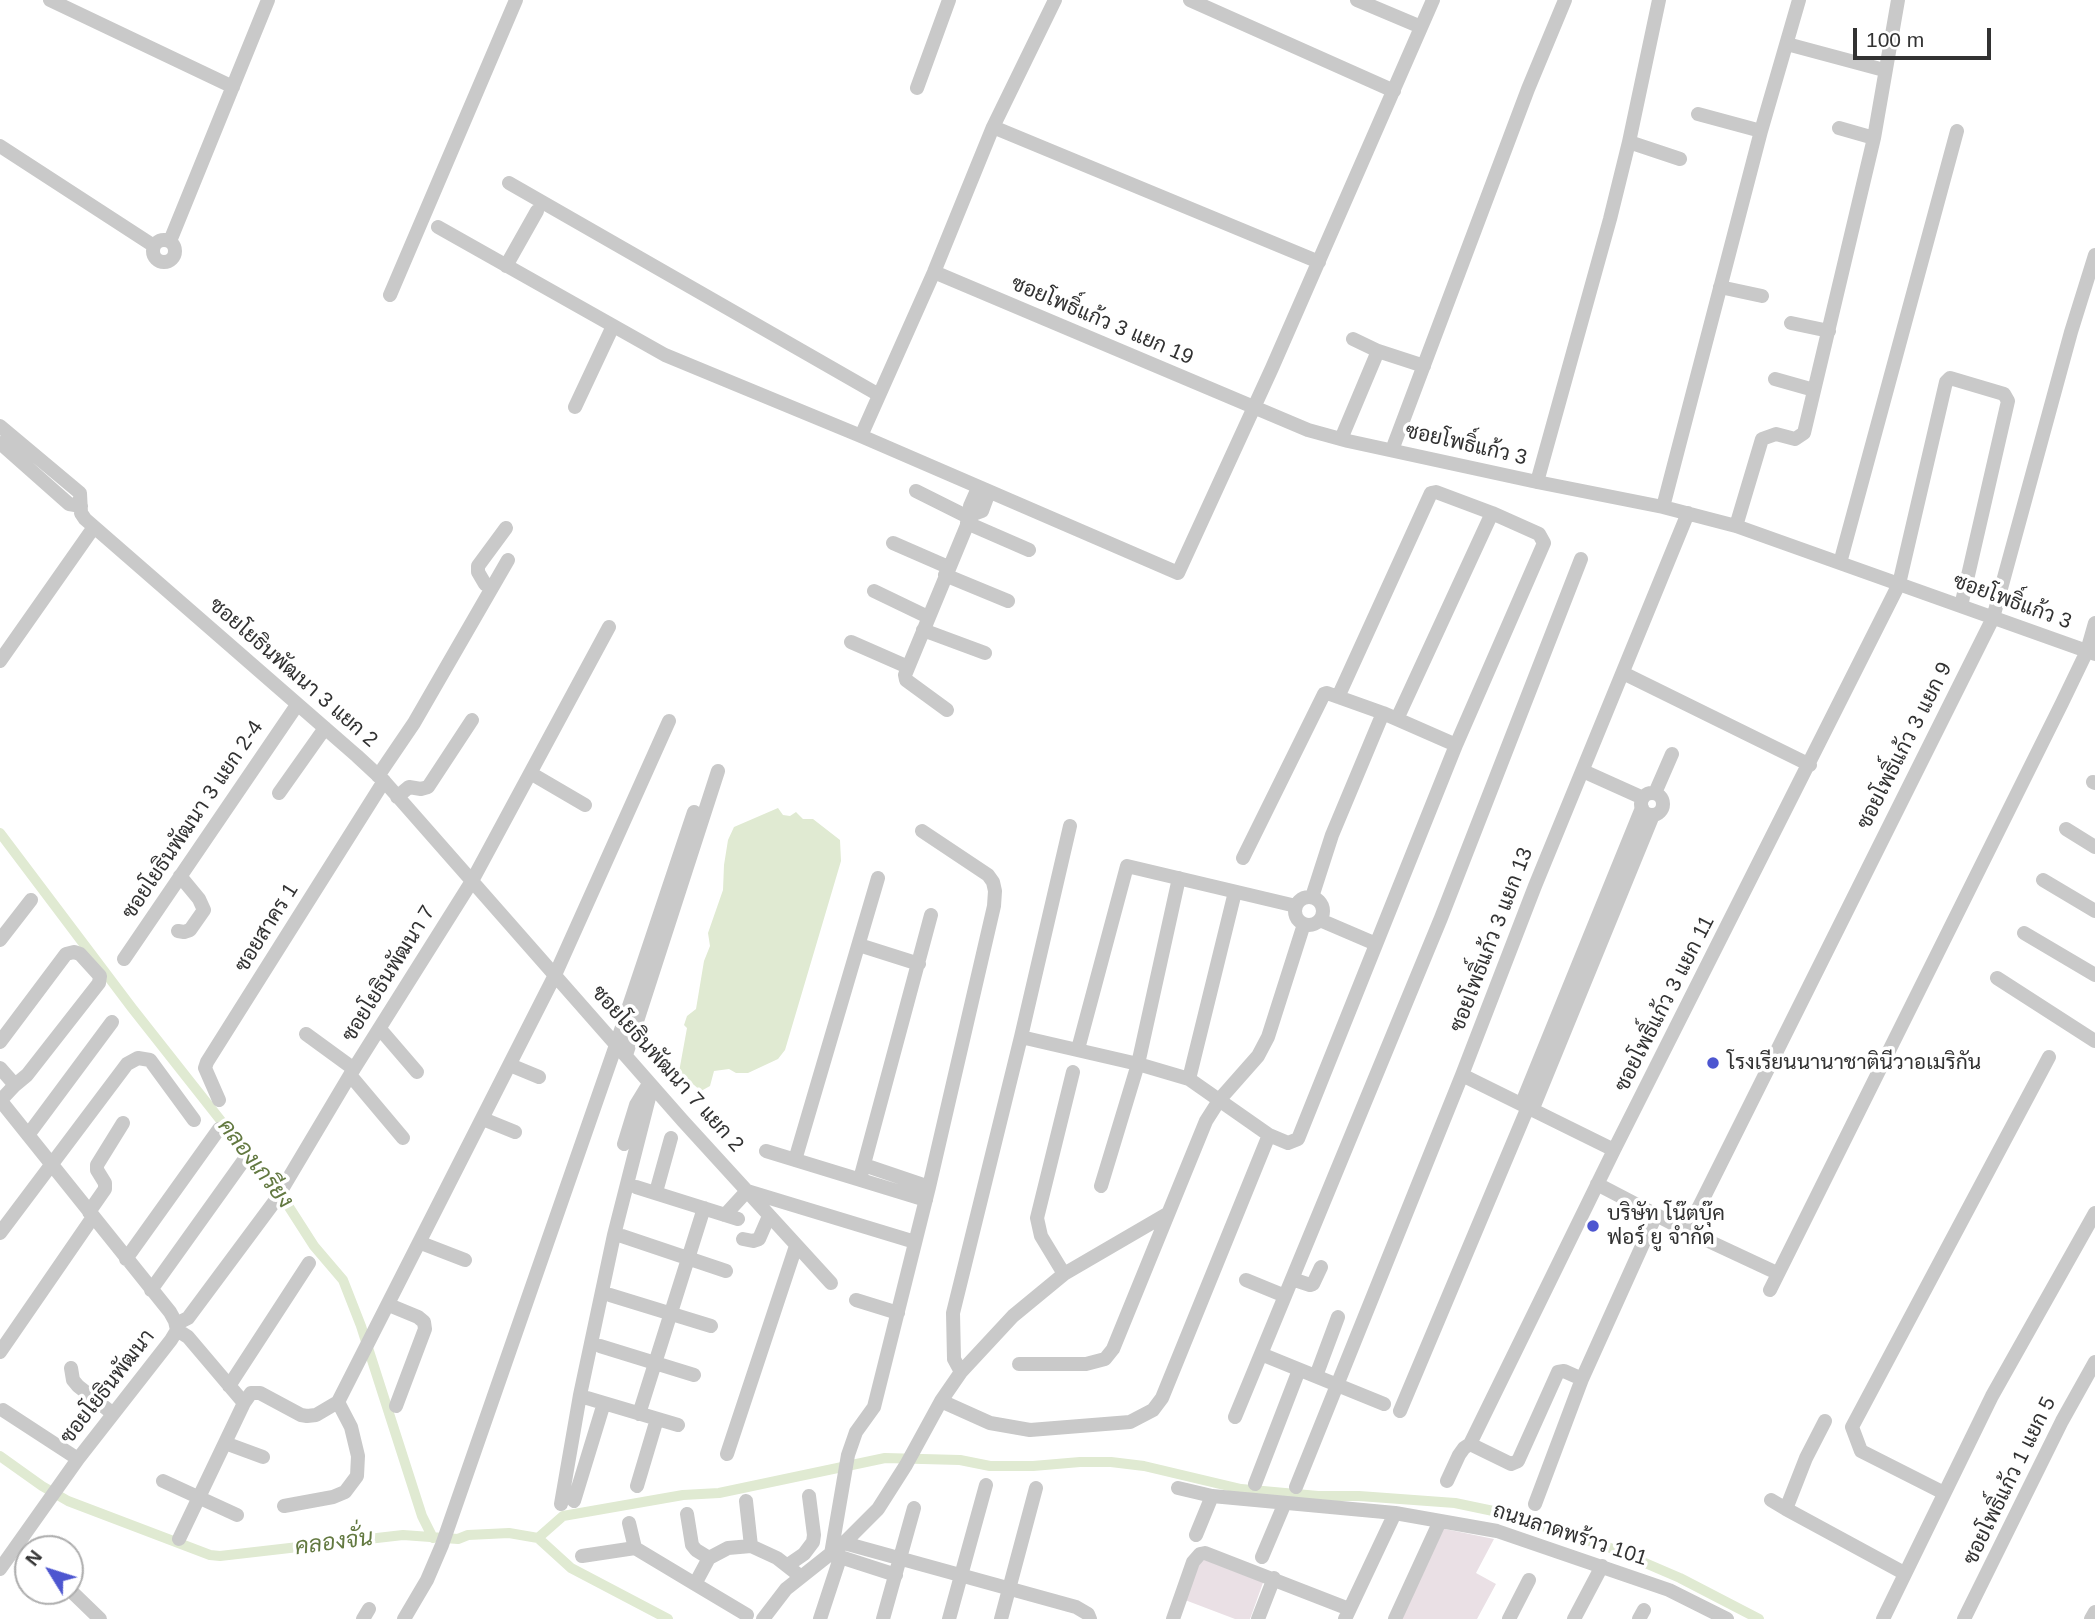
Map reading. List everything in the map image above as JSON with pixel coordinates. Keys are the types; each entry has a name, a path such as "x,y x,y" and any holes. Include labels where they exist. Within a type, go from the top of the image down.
{"street":[{"path":"50,0 233,87"},
{"path":"0,146 154,246 160,240 170,241 268,0"},
{"path":"390,295 516,0"},
{"path":"917,88 949,0"},
{"path":"861,436 934,272 993,127 1055,0"},
{"path":"1190,0 1394,90"},
{"path":"1357,0 1421,27"},
{"path":"438,227 665,355 861,436 1178,573 1254,409 1433,0"},
{"path":"1392,450 1528,89 1565,0"},
{"path":"1537,482 1610,219 1659,0"},
{"path":"1663,507 1761,131 1799,0"},
{"path":"1736,526 1762,439 1776,434 1795,439 1804,433 1874,138 1898,0"},
{"path":"1787,44 1884,70"},
{"path":"1698,114 1761,131"},
{"path":"993,127 1319,262"},
{"path":"1839,128 1874,138"},
{"path":"1840,563 1957,131"},
{"path":"1629,142 1680,159"},
{"path":"509,183 879,395"},
{"path":"506,266 537,211"},
{"name":"ซอยโพธิ์แก้ว 3 แยก 9","path":"1687,1231 1993,618 2071,332 2095,255"},
{"name":"ซอยโพธิ์แก้ว 3 แยก 19","path":"934,272 1254,409"},
{"path":"1720,288 1762,296"},
{"path":"1791,323 1829,331"},
{"path":"575,407 613,326"},
{"path":"1353,339 1378,351 1424,366"},
{"path":"1341,439 1378,351"},
{"name":"ซอยโพธิ์แก้ว 3 แยก 11","path":"1447,1481 1459,1455 1470,1444 1597,1184 1899,584 1946,382 1951,378 2004,394 2008,401 1961,606"},
{"path":"1775,379 1814,390"},
{"name":"ซอยโพธิ์แก้ว 3","path":"1254,409 1308,430 1341,439 1663,507 1736,526 2091,653"},
{"name":"ซอยโยธินพัฒนา 3 แยก 2","path":"0,426 80,493 81,513 94,527 381,779 472,881"},
{"name":"ซอยโยธินพัฒนา 3 แยก 2","path":"0,443 69,504 81,506"},
{"path":"947,710 906,680 905,675 946,571 970,519 970,506 984,490"},
{"path":"916,491 1029,550"},
{"path":"1021,1037 1138,1064 1189,1079 1269,1135 1289,1143 1298,1139 1457,744 1544,543 1539,534 1492,513 1436,492 1432,493 1338,697"},
{"path":"1312,897 1332,835 1492,513"},
{"name":"ซอยโพธิ์แก้ว 3 แยก 13","path":"1296,1486 1462,1075 1535,886 1688,513"},
{"path":"0,661 94,527"},
{"path":"485,584 478,572 478,566 506,528"},
{"path":"893,543 1008,601"},
{"path":"1235,1417 1441,918 1581,559"},
{"name":"ซอยสาคร 1","path":"219,1100 205,1068 207,1062 381,779 508,561"},
{"path":"874,591 925,623 985,653"},
{"path":"1770,1290 2091,653 2095,624"},
{"name":"ซอยโยธินพัฒนา 7","path":"176,1327 188,1318 278,1196 472,881 609,627"},
{"path":"851,642 908,667"},
{"path":"1623,673 1810,765"},
{"path":"1243,858 1322,697 1327,693 1457,744"},
{"name":"ซอยโยธินพัฒนา 3 แยก 2-4","path":"124,959 297,705"},
{"path":"397,797 409,787 428,787 472,720"},
{"path":"179,1539 251,1393 260,1393 307,1416 317,1415 338,1402 555,975 670,722"},
{"path":"279,793 325,728"},
{"path":"1400,1410 1611,902 1648,803 1672,754"},
{"path":"404,1619 427,1580 442,1545 621,1050 718,771"},
{"path":"1583,771 1648,803"},
{"path":"532,774 585,806"},
{"path":"621,1050 694,812"},
{"path":"961,1372 954,1359 953,1313 1070,826"},
{"path":"2066,829 2095,847"},
{"path":"820,1619 838,1551 848,1455 856,1432 874,1407 928,1193 994,906 995,891 989,875 922,831"},
{"path":"1078,1049 1126,867 1132,865 1296,906"},
{"path":"178,931 184,933 190,930 204,910 199,899 180,876"},
{"path":"795,1160 878,878"},
{"path":"1101,1186 1138,1064 1179,878"},
{"path":"2043,880 2095,911"},
{"name":"ซอยโยธินพัฒนา 7 แยก 2","path":"472,881 831,1283"},
{"path":"1189,1079 1235,892"},
{"path":"1312,897 1323,908 1320,920 1311,925 1304,924 1296,917 1296,906 1302,899 1312,897"},
{"path":"0,940 31,900"},
{"path":"862,1172 931,915"},
{"path":"1320,920 1376,944"},
{"path":"1019,1364 1086,1364 1105,1359 1119,1336 1206,1121 1220,1099 1258,1056 1268,1037 1304,924"},
{"path":"2024,933 2095,975"},
{"path":"859,945 919,964"},
{"path":"0,1042 66,954 80,954 100,976 99,983 27,1075 0,1101"},
{"path":"1997,978 2095,1041"},
{"path":"28,1135 112,1022"},
{"path":"380,1029 417,1072"},
{"path":"306,1034 352,1072 403,1138"},
{"path":"1944,1493 1861,1451 1852,1427 2049,1057"},
{"path":"0,1233 127,1064 138,1058 150,1060 194,1120"},
{"path":"510,1065 539,1077"},
{"path":"0,1068 15,1085"},
{"path":"1064,1273 1041,1236 1037,1218 1073,1072"},
{"path":"1462,1075 1530,1100 1614,1150"},
{"path":"624,1144 636,1105 651,1084"},
{"path":"604,1403 568,1503 567,1461 614,1235 651,1084"},
{"name":"ซอยโยธินพัฒนา","path":"0,1101 170,1312 176,1327 171,1340 78,1458 30,1535"},
{"path":"483,1119 515,1132"},
{"path":"0,1352 91,1215 105,1189 97,1165 123,1123"},
{"path":"125,1259 219,1129"},
{"path":"941,1401 990,1423 1030,1430 1130,1422 1153,1409 1162,1398 1269,1135"},
{"path":"656,1192 671,1138"},
{"path":"766,1151 795,1160 862,1172 928,1193"},
{"path":"150,1290 244,1160"},
{"path":"1597,1184 1687,1231 1777,1273"},
{"path":"636,1187 732,1217 747,1191 915,1242"},
{"path":"639,1414 704,1208"},
{"path":"1883,1619 1992,1396 2095,1213"},
{"path":"763,1619 786,1589 800,1576 838,1551 877,1509 961,1372 1032,1298 1064,1273 1167,1214"},
{"path":"1535,1504 1583,1379 1656,1215"},
{"path":"743,1240 760,1239 769,1216"},
{"path":"622,1236 726,1271"},
{"path":"421,1243 465,1260"},
{"path":"727,1454 796,1246"},
{"path":"229,1385 309,1263"},
{"path":"1292,1279 1313,1284 1321,1267"},
{"path":"1246,1280 1285,1296"},
{"path":"611,1294 711,1326"},
{"path":"856,1300 898,1313"},
{"path":"389,1305 418,1317 424,1322 425,1329 396,1406"},
{"path":"1316,1376 1338,1317"},
{"path":"176,1327 188,1337 244,1403"},
{"path":"600,1346 694,1375"},
{"path":"1261,1354 1384,1404"},
{"name":"ซอยโพธิ์แก้ว 1 แยก 5","path":"1964,1619 2062,1421 2095,1362"},
{"path":"71,1368 73,1380 78,1386 112,1413"},
{"path":"1255,1484 1300,1370"},
{"path":"1470,1444 1511,1465 1517,1463 1559,1372 1564,1371 1583,1379"},
{"path":"587,1398 678,1425"},
{"path":"284,1506 333,1497 345,1492 358,1476 359,1466 351,1427 338,1402"},
{"path":"3,1410 78,1458"},
{"path":"637,1486 657,1419"},
{"path":"1786,1509 1806,1458 1825,1421"},
{"path":"225,1443 263,1457"},
{"path":"163,1481 237,1515"},
{"path":"949,1619 986,1485"},
{"path":"1000,1619 1036,1488"},
{"name":"ถนนลาดพร้าว 101","path":"1178,1488 1212,1496 1284,1505 1395,1513 1497,1531 1669,1590 1727,1619"},
{"path":"788,1565 804,1554 813,1542 809,1496"},
{"path":"1196,1535 1212,1496"},
{"path":"1771,1500 1904,1573"},
{"path":"746,1501 751,1546"},
{"path":"1262,1557 1284,1505"},
{"path":"883,1619 914,1508"},
{"path":"1173,1619 1193,1562 1200,1554 1210,1553 1274,1578 1347,1614 1395,1513"},
{"path":"687,1514 692,1545 709,1558"},
{"path":"1395,1619 1440,1521"},
{"path":"629,1523 635,1548"},
{"path":"695,1584 709,1558 728,1548 751,1546 788,1565 800,1576"},
{"path":"582,1556 635,1548 747,1615"},
{"path":"838,1551 901,1559 1076,1607 1088,1614 1090,1619"},
{"path":"838,1551 896,1575"},
{"name":"ซอยโยธินพัฒนา","path":"0,1569 14,1555"},
{"path":"1574,1619 1602,1566"},
{"path":"1258,1619 1274,1578"},
{"path":"1509,1619 1529,1580"},
{"path":"84,1604 100,1619"},
{"path":"2091,1619 2095,1612"}],"shaded area":[{"path":"778,808 783,815 790,816 796,812 803,819 813,819 840,840 841,861 785,1050 778,1059 748,1073 736,1073 729,1069 714,1071 710,1086 701,1091 679,1072 687,1028 684,1025 687,1016 696,1009 704,961 710,946 708,933 723,890 728,840 734,827"},
{"path":"1440,1528 1494,1539 1476,1573 1496,1584 1477,1619 1398,1619"},
{"path":"1201,1557 1264,1580 1250,1619 1235,1619 1185,1600"}],"waterway":[{"name":"คลองเกรียง","path":"0,833 132,1008 289,1207 314,1246 343,1280 361,1326 422,1516 433,1538"},
{"name":"คลองจั่น","path":"0,1456 68,1501 210,1555 403,1535 458,1539 468,1535 509,1533 538,1538 571,1568 668,1619"},
{"path":"538,1538 563,1516 683,1495 719,1493 885,1458 960,1460 990,1466 1111,1462 1144,1466 1241,1489 1455,1503 1498,1512 1608,1547 1680,1578 1759,1619"}],"place":[{"name":"โรงเรียนนานาชาตินีวาอเมริกัน","path":"1713,1063"},
{"name":"บริษัท โน๊ตบุ๊ค ฟอร์ ยู จำกัด","path":"1593,1226"}]}
